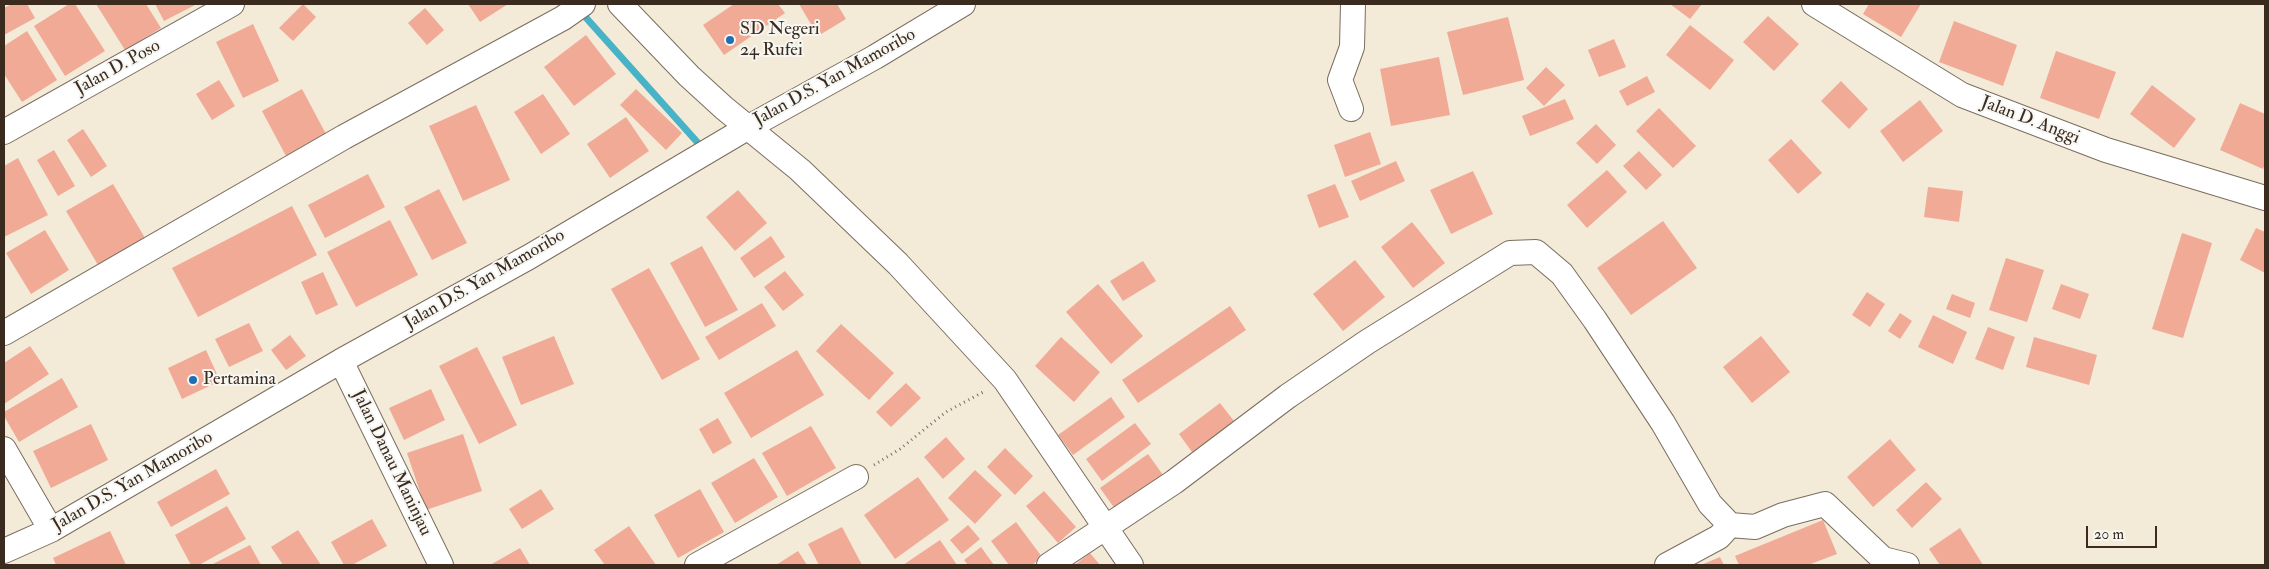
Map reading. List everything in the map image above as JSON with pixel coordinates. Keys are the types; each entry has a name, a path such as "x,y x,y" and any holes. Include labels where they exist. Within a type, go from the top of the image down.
{"street":[{"name":"Jalan D. Poso","path":"4,132 232,4"},
{"path":"4,333 344,137 564,18 583,4"},
{"path":"620,4 689,76 747,128 800,170 898,264 1005,380 1130,565"},
{"name":"Jalan D.S. Yan Mamoribo","path":"4,551 51,530 341,361 537,252 747,128 875,57 963,4"},
{"path":"1351,109 1340,80 1352,47 1353,4"},
{"name":"Jalan D. Anggi","path":"1814,4 1962,95 2106,150 2265,198"},
{"path":"1049,565 1106,529 1174,482 1288,396 1367,342 1510,253 1536,252 1562,274 1595,320 1663,423 1710,504 1730,525 1755,527 1783,515 1826,504 1883,559 1907,565"},
{"name":"Jalan Danau Maninjau","path":"341,361 441,565"},
{"path":"4,449 51,530"},
{"path":"697,565 856,477"},
{"path":"1667,565 1719,537 1730,525"}],"path":[{"path":"856,477 900,449 946,412 1005,380"}],"building":[{"path":"12,4 27,4 35,18 4,35 4,8"},
{"path":"69,4 75,4 105,51 65,76 34,26"},
{"path":"96,4 146,4 161,28 125,50"},
{"path":"155,4 197,4 164,21"},
{"path":"303,4 316,17 293,41 279,28"},
{"path":"468,4 508,4 480,22"},
{"name":"SD Negeri 24 Rufei","path":"734,4 778,4 785,13 724,55 703,25"},
{"name":"SD Negeri 24 Rufei","path":"799,4 837,4 846,19 818,36"},
{"path":"1670,4 1702,4 1690,19"},
{"path":"1869,4 1921,4 1901,37 1863,14"},
{"path":"425,8 444,30 427,45 408,23"},
{"path":"1768,16 1799,44 1774,71 1743,42"},
{"path":"1508,17 1524,80 1463,95 1447,32"},
{"path":"1954,21 2017,45 2003,86 1939,62"},
{"path":"253,24 279,81 243,98 216,42"},
{"path":"1690,25 1734,60 1710,90 1666,55"},
{"path":"27,31 57,80 22,102 4,74 4,46"},
{"path":"586,35 616,74 574,106 544,67"},
{"path":"1614,39 1626,67 1599,77 1588,50"},
{"path":"2056,51 2116,72 2099,119 2040,98"},
{"path":"1439,57 1450,115 1391,126 1380,69"},
{"path":"1546,67 1565,85 1544,106 1526,88"},
{"path":"1647,76 1655,92 1627,106 1619,91"},
{"path":"219,80 235,106 212,120 196,94"},
{"path":"1841,81 1868,109 1849,129 1821,101"},
{"path":"2152,85 2196,119 2174,148 2130,114"},
{"path":"302,89 326,134 286,156 262,111"},
{"path":"636,89 682,133 666,150 620,105"},
{"path":"543,94 570,134 541,154 514,112"},
{"path":"1565,99 1574,119 1530,136 1522,116"},
{"path":"1920,100 1943,131 1903,162 1880,131"},
{"path":"2240,103 2265,114 2265,164 2263,169 2220,150"},
{"path":"476,105 510,180 463,201 429,126"},
{"path":"1659,108 1696,146 1673,168 1636,131"},
{"path":"626,117 649,151 610,178 587,144"},
{"path":"1596,124 1616,145 1597,164 1576,143"},
{"path":"83,129 107,166 91,177 67,140"},
{"path":"1370,132 1381,164 1345,177 1334,145"},
{"path":"1791,139 1822,173 1798,194 1768,160"},
{"path":"54,150 75,186 58,196 37,160"},
{"path":"1639,151 1662,175 1646,190 1623,166"},
{"path":"18,158 48,215 4,237 4,166"},
{"path":"1396,161 1405,181 1360,201 1351,181"},
{"path":"1607,170 1627,192 1587,228 1567,205"},
{"path":"1473,171 1493,214 1451,234 1430,190"},
{"path":"368,174 385,207 325,238 308,205"},
{"path":"113,184 145,238 98,265 66,211"},
{"path":"1335,184 1349,217 1319,228 1307,195"},
{"path":"1928,187 1963,191 1959,222 1924,217"},
{"path":"439,189 467,243 432,260 404,207"},
{"path":"738,190 767,223 735,251 706,217"},
{"path":"292,206 317,255 198,317 172,268"},
{"path":"390,220 418,275 356,307 327,252"},
{"path":"1663,221 1697,268 1631,315 1597,268"},
{"path":"1412,222 1445,263 1413,288 1381,247"},
{"path":"2256,228 2265,232 2265,273 2240,260"},
{"path":"45,230 69,270 31,294 6,253"},
{"path":"2182,233 2212,243 2183,338 2152,329"},
{"path":"771,236 785,257 754,278 740,258"},
{"path":"702,246 738,310 705,327 670,263"},
{"path":"2006,258 2044,270 2027,322 1989,310"},
{"path":"1355,260 1385,297 1343,331 1313,294"},
{"path":"1143,261 1156,281 1123,301 1110,281"},
{"path":"649,268 700,359 662,380 611,289"},
{"path":"785,271 804,295 783,311 764,287"},
{"path":"323,272 338,305 316,315 301,282"},
{"path":"1098,284 1143,336 1111,364 1066,312"},
{"path":"2061,284 2089,294 2080,319 2052,309"},
{"path":"1867,292 1885,304 1870,327 1852,315"},
{"path":"1952,294 1975,303 1970,318 1946,309"},
{"path":"762,303 776,326 719,360 705,337"},
{"path":"1230,306 1246,330 1138,403 1122,380"},
{"path":"1900,313 1912,321 1900,339 1888,331"},
{"path":"1933,315 1967,332 1953,364 1918,347"},
{"path":"249,323 263,351 229,367 215,339"},
{"path":"841,324 894,373 869,400 816,351"},
{"path":"1988,327 2015,337 2003,370 1975,359"},
{"path":"290,335 306,356 286,370 271,350"},
{"path":"554,336 574,384 521,405 502,357"},
{"path":"1761,336 1790,372 1752,403 1723,367"},
{"path":"1061,337 1100,372 1074,402 1035,366"},
{"path":"2034,337 2097,355 2089,385 2026,367"},
{"path":"30,346 49,374 4,404 4,363"},
{"path":"477,347 517,425 479,444 439,366"},
{"path":"206,350 220,381 182,399 168,368"},
{"path":"797,350 824,395 751,438 724,393"},
{"path":"62,378 78,407 19,442 4,416 4,412"},
{"path":"906,383 921,398 891,427 876,412"},
{"path":"431,389 445,420 404,440 389,408"},
{"path":"1111,397 1125,417 1073,455 1058,435"},
{"path":"1220,403 1234,421 1192,452 1179,434"},
{"path":"718,418 732,443 713,454 699,429"},
{"path":"1135,423 1151,444 1102,481 1086,459"},
{"path":"91,424 108,460 51,488 33,451"},
{"path":"811,426 836,468 787,496 762,453"},
{"path":"463,434 482,491 426,510 407,453"},
{"path":"946,437 965,459 943,479 924,457"},
{"path":"1890,439 1916,470 1873,507 1847,477"},
{"path":"1005,448 1033,476 1015,495 987,467"},
{"path":"1148,454 1168,482 1120,516 1100,488"},
{"path":"754,458 778,497 735,523 711,483"},
{"path":"216,469 230,494 171,527 157,502"},
{"path":"975,470 1002,495 975,524 948,498"},
{"path":"918,477 949,520 895,559 864,515"},
{"path":"1926,482 1942,499 1912,528 1896,510"},
{"path":"541,489 554,509 522,529 509,509"},
{"path":"700,489 724,532 678,558 654,515"},
{"path":"1044,491 1076,527 1058,543 1026,506"},
{"path":"227,506 246,539 199,565 191,565 175,535"},
{"path":"372,519 387,546 352,565 344,565 331,542"},
{"path":"1823,520 1837,554 1808,565 1739,565 1735,556"},
{"path":"1016,522 1042,557 1032,565 1009,565 991,541"},
{"path":"968,525 980,539 962,554 950,540"},
{"path":"629,526 656,565 605,565 594,550"},
{"path":"842,527 862,565 819,565 808,544"},
{"path":"1960,528 1983,565 1940,565 1929,549"},
{"path":"298,530 321,565 283,565 271,547"},
{"path":"110,531 126,565 56,565 53,558"},
{"path":"940,540 957,565 903,565"},
{"path":"250,545 261,565 211,565"},
{"path":"981,547 994,565 968,565 964,560"},
{"path":"520,548 530,565 490,565"},
{"path":"798,551 807,565 776,565"},
{"path":"1090,553 1100,565 1075,565"},
{"path":"1720,557 1724,565 1701,565"}],"waterway":[{"path":"580,11 698,143"}],"place":[{"name":"SD Negeri 24 Rufei","path":"730,40"},
{"name":"Pertamina","path":"193,380"}]}
